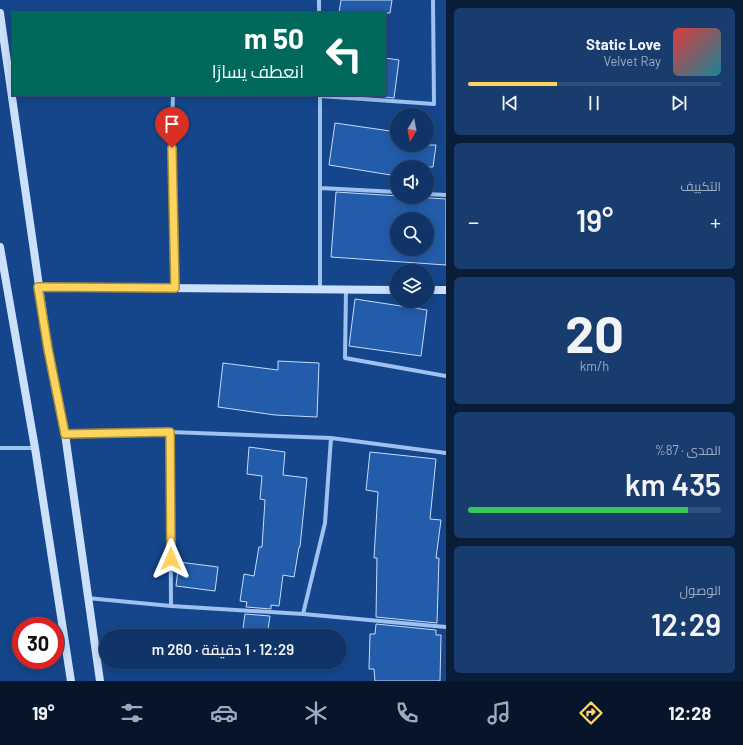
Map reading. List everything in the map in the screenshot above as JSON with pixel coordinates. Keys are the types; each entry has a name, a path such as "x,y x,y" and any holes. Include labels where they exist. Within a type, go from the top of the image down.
{"street":[{"path":"319,0 319,12"},
{"path":"320,290 320,96 434,104 433,0"},
{"path":"0,13 12,81"},
{"path":"14,96 38,287 48,349 65,434 87,598 100,681"},
{"path":"173,96 171,163 175,288"},
{"path":"320,188 390,192"},
{"path":"434,194 446,195"},
{"path":"0,247 2,268 35,448 71,681"},
{"path":"38,287 390,290"},
{"path":"346,290 345,358 446,376"},
{"path":"434,290 446,290"},
{"path":"65,434 170,432 331,438 446,453"},
{"path":"170,432 171,606"},
{"path":"303,614 325,522 331,438"},
{"path":"0,448 35,448"},
{"path":"87,598 171,606 303,614 446,627"}],"building":[{"path":"341,0 392,0 390,13 339,12"},
{"path":"386,58 399,60 394,98 385,97"},
{"path":"335,123 390,131 390,152 434,152 434,145 436,145 434,160 390,160 390,175 329,165"},
{"path":"336,192 390,195 390,204 434,204 434,198 446,199 446,265 331,257"},
{"path":"355,299 390,304 390,308 414,308 427,310 421,356 349,346"},
{"path":"278,361 319,363 317,417 275,415 218,407 223,363 278,370"},
{"path":"249,447 285,452 283,475 307,478 300,547 294,577 283,575 279,606 271,605 271,609 246,607 247,602 240,601 244,574 254,576 259,547 262,547 265,500 260,499 262,476 247,474"},
{"path":"370,452 436,459 430,519 441,520 436,558 439,558 437,623 376,617 377,558 374,558 378,492 366,490"},
{"path":"179,562 218,567 215,591 176,586"},
{"path":"245,614 270,616 268,629 243,629"},
{"path":"376,624 436,630 436,635 441,635 440,681 375,681 374,669 369,669 370,634 375,634"}],"route":[{"path":"171,559 170,432 65,434 48,349 38,287 175,288 171,163 172,148"}]}
